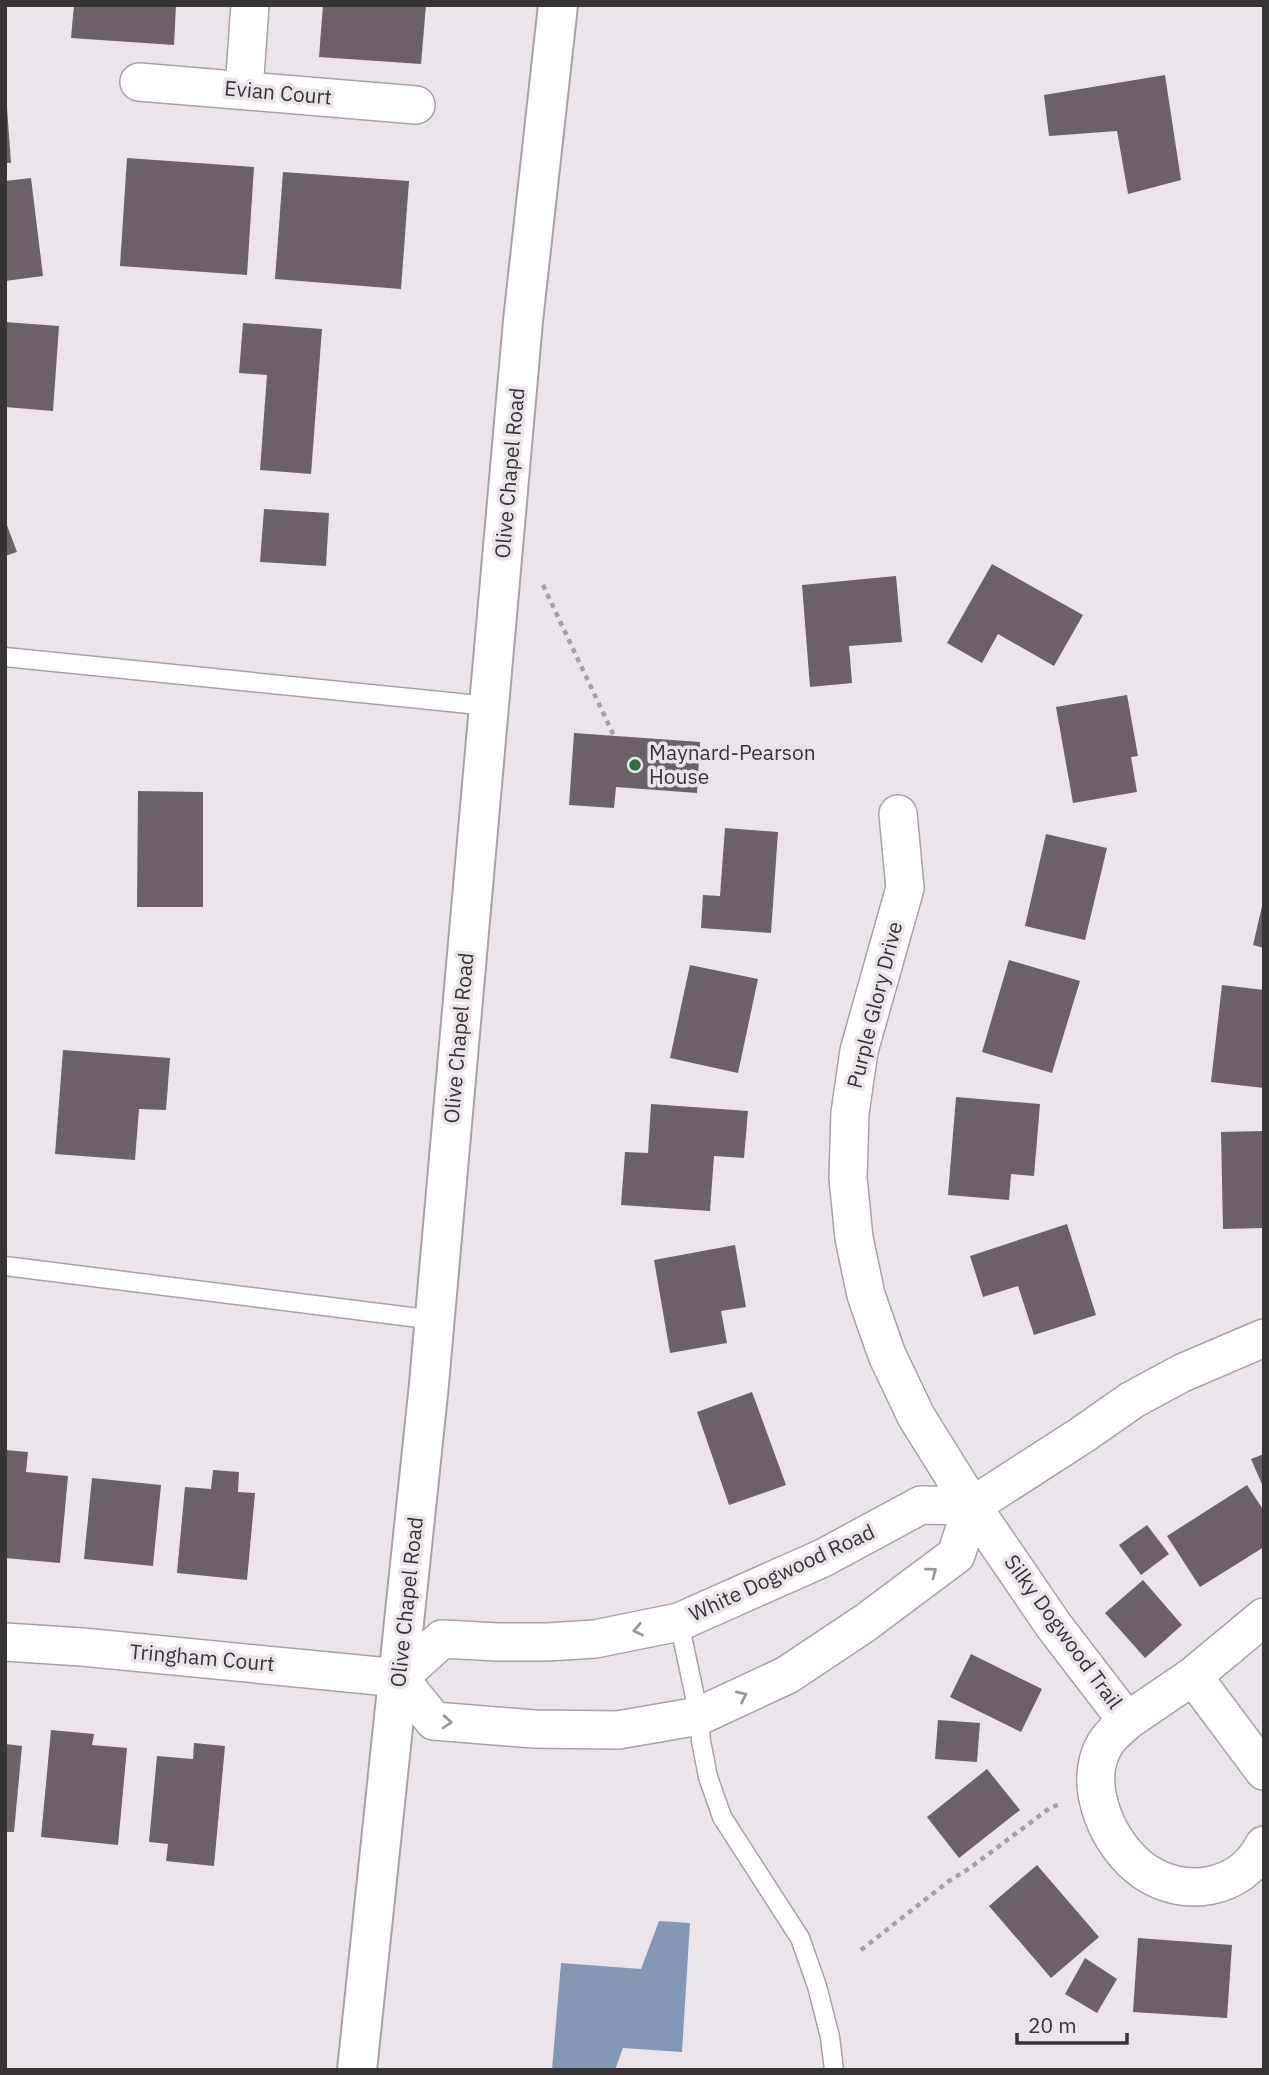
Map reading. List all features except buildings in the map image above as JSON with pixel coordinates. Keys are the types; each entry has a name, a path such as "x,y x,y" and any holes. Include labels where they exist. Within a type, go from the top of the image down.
{"main road":[{"name":"Olive Chapel Road","path":"357,2070 435,1320 523,321 558,5"}],"street":[{"path":"244,90 250,5"},
{"name":"Evian Court","path":"139,82 416,105"},
{"name":"Purple Glory Drive","path":"898,814 905,888 859,1051 850,1113 848,1178 854,1238 866,1296 887,1355 916,1416 972,1506"},
{"path":"399,1678 434,1721 534,1729 618,1730 699,1716 786,1675 865,1623 956,1555 972,1506 1132,1400 1182,1373 1264,1338"},
{"name":"White Dogwood Road","path":"399,1678 442,1639 498,1643 595,1639 679,1622 823,1558 921,1505 972,1506"},
{"name":"Silky Dogwood Trail","path":"972,1506 1054,1626 1127,1721 1194,1676 1264,1617"},
{"name":"Tringham Court","path":"5,1642 96,1648 399,1678"},
{"path":"1194,1676 1264,1771"},
{"path":"1127,1721 1105,1743 1095,1771 1097,1800 1106,1825 1122,1849 1144,1871 1180,1885 1203,1888 1223,1884 1251,1864 1264,1845"}],"lane":[{"path":"5,657 489,706"},
{"path":"5,1266 435,1320"},
{"path":"679,1622 699,1716 708,1777 722,1817 800,1938 817,1986 830,2037 834,2070"}],"path":[{"path":"543,585 614,736"},
{"path":"861,1950 949,1881 1062,1802"}],"water":[{"path":"659,1921 690,1923 682,2052 623,2048 615,2070 552,2070 561,1963 641,1969"}],"place":[{"name":"Maynard-Pearson House","path":"635,765"}]}
